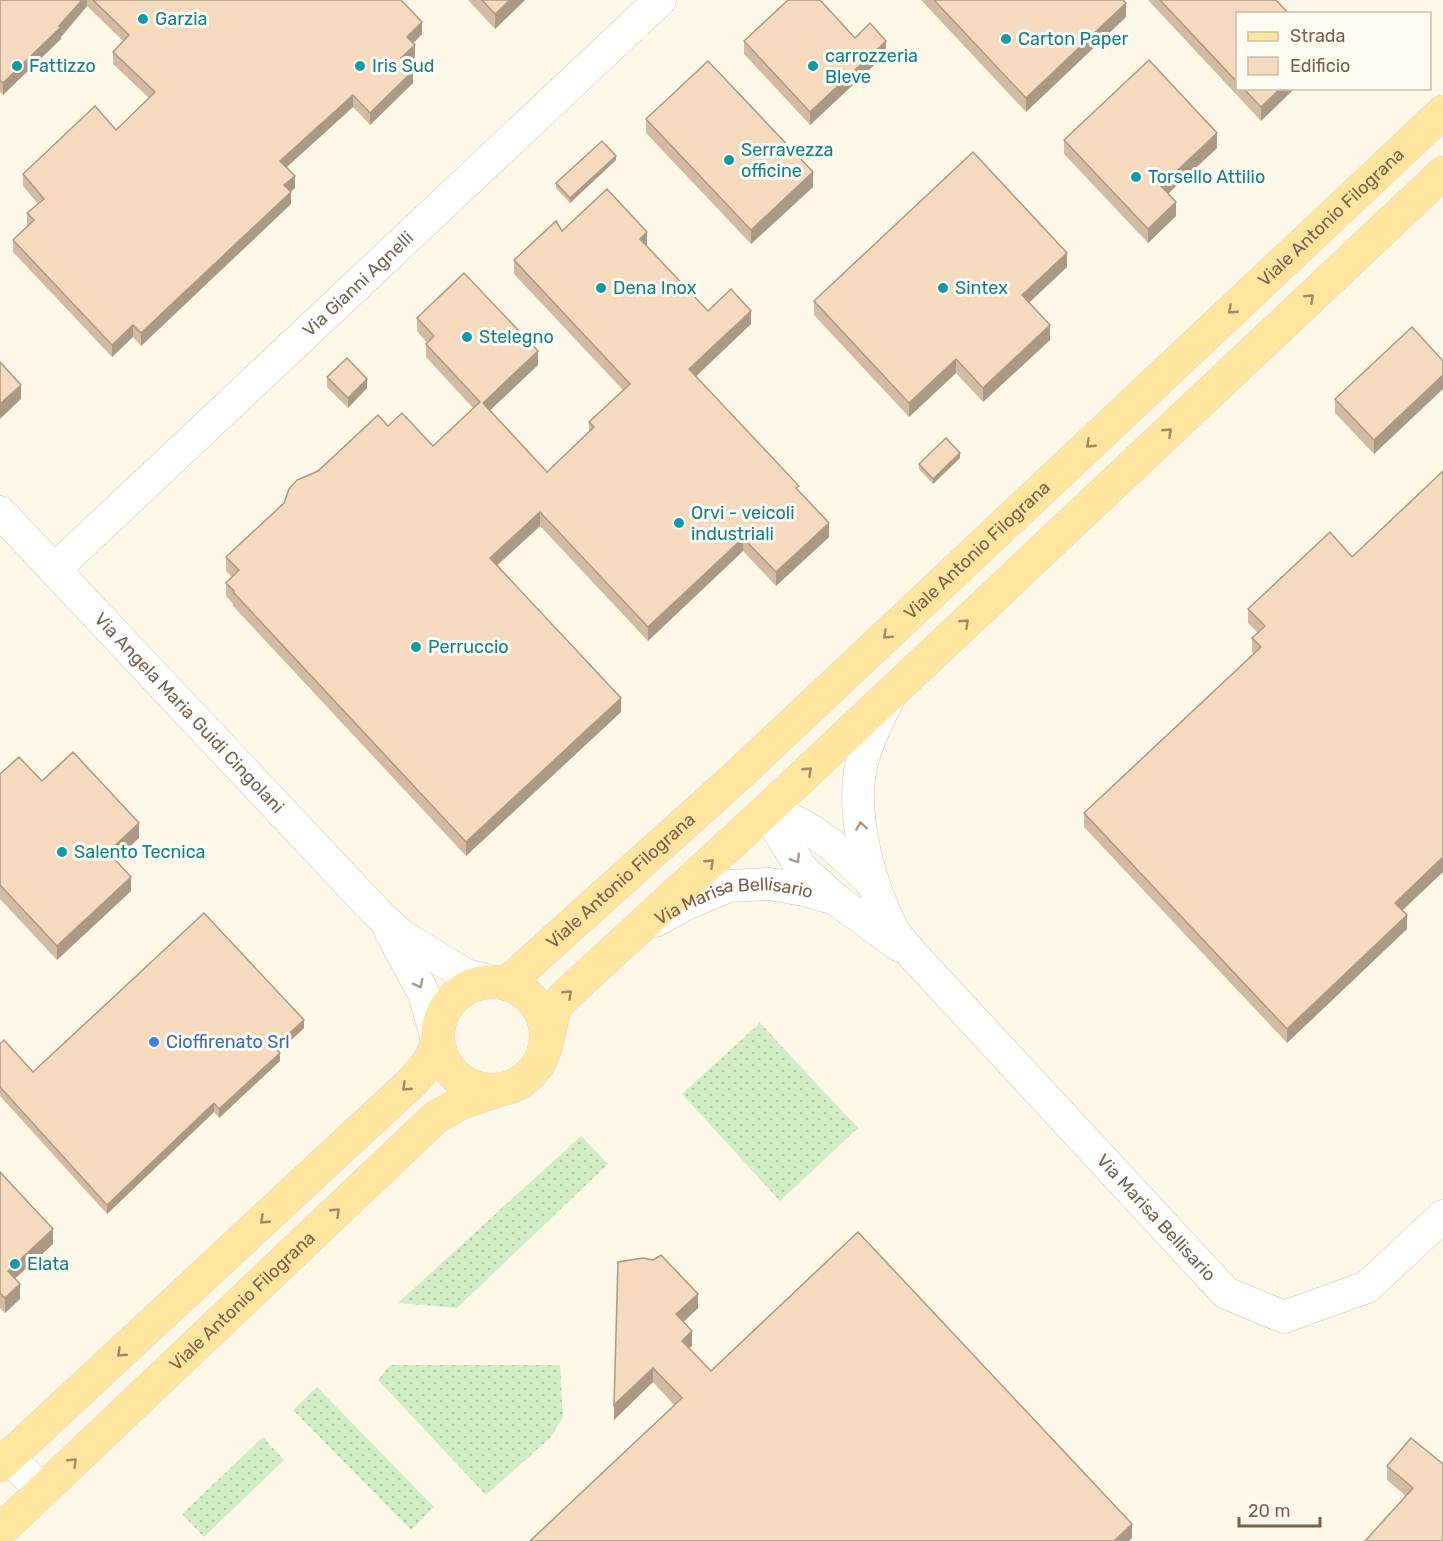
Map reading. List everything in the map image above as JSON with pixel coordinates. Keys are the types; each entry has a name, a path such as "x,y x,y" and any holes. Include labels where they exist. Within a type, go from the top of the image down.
{"main road":[{"name":"Viale Antonio Filograna","path":"498,982 736,777 1443,112"},
{"path":"437,1039 441,1057 450,1072 464,1084 481,1090 499,1090 515,1086 530,1076 540,1062 546,1046 555,1007 1443,173"},
{"path":"736,777 766,811"},
{"path":"4,1461 413,1081 436,1050 439,1022 446,1006 458,994 472,985 498,982 522,990 542,1014 547,1029 546,1046"},
{"name":"Viale Antonio Filograna","path":"0,1531 436,1117 460,1103 499,1090"}],"street":[{"name":"Via Gianni Agnelli","path":"56,569 660,0"},
{"name":"Via Angela Maria Guidi Cingolani","path":"0,512 379,915"},
{"name":"Via Marisa Bellisario","path":"892,692 872,733 860,771 859,822 873,884 894,932 1226,1293 1284,1317 1367,1287 1443,1216"},
{"name":"Via Marisa Bellisario","path":"766,811 783,815 808,826 847,858 873,884"},
{"name":"Via Marisa Bellisario","path":"766,811 802,869 835,899 913,955"},
{"name":"Via Marisa Bellisario","path":"636,931 686,904 728,886 770,884 835,899"},
{"path":"379,915 402,936 466,975 498,982"},
{"path":"379,915 392,934 424,994 437,1039"},
{"path":"4,1461 43,1492"}],"green space":[{"path":"760,1023 858,1128 780,1201 682,1094"},
{"path":"581,1136 608,1164 457,1308 398,1303"},
{"path":"390,1365 560,1365 563,1417 550,1438 486,1495 378,1380"},
{"path":"317,1387 434,1507 411,1530 293,1410"},
{"path":"263,1437 284,1460 204,1537 182,1514"}],"building":[{"name":"Fattizzo","path":"0,0 82,0 59,26 61,27 3,83 0,80"},
{"path":"93,0 401,0 422,22 407,37 415,45 401,58 413,71 370,113 353,95 280,161 295,176 284,185 291,192 141,333 133,325 112,345 13,240 34,220 27,213 44,199 23,174 95,106 116,130 155,92 113,52 129,35"},
{"path":"482,0 510,0 495,14"},
{"name":"carrozzeria Bleve","path":"788,0 820,0 855,38 870,23 886,41 810,112 744,41"},
{"name":"Carton Paper","path":"934,0 1123,0 1126,3 1026,98"},
{"path":"1160,0 1276,0 1287,12 1236,12 1236,81"},
{"name":"Torsello Attilio","path":"1149,60 1217,133 1161,186 1176,202 1148,229 1064,140"},
{"name":"Serravezza officine","path":"708,61 813,172 751,230 646,119"},
{"path":"1245,90 1279,90 1261,107"},
{"path":"602,141 616,156 570,198 556,183"},
{"name":"Sintex","path":"973,152 1067,253 1022,295 1050,325 983,388 956,359 909,403 814,301"},
{"path":"607,189 647,232 640,239 708,311 731,289 751,311 689,369 799,486 796,488 829,523 776,572 743,538 648,627 540,512 490,558 621,698 466,842 233,592 226,583 239,570 226,557 284,503 289,489 297,480 318,471 378,415 388,426 402,413 433,446 480,402 426,344 434,336 417,318 464,273 538,351 483,403 547,472 594,427 589,422 630,384 514,260 556,221 562,231"},
{"path":"1412,327 1443,361 1443,375 1374,440 1335,399"},
{"path":"347,358 367,379 348,398 327,377"},
{"path":"0,362 21,385 0,404"},
{"path":"946,438 960,453 933,479 919,464"},
{"path":"1443,471 1443,857 1395,903 1407,915 1287,1029 1084,813 1261,647 1252,638 1265,626 1248,609 1330,532 1352,557"},
{"name":"Salento Tecnica","path":"73,752 139,823 108,852 131,877 57,946 0,885 0,774 19,757 42,781"},
{"path":"204,913 304,1020 274,1047 280,1053 219,1109 214,1103 107,1205 0,1087 0,1044 4,1040 33,1072"},
{"name":"Elata","path":"0,1172 53,1229 8,1271 20,1284 5,1298 0,1293"},
{"path":"858,1232 1132,1524 1114,1541 530,1541 682,1398 653,1368 614,1405 618,1262 643,1258 653,1260 661,1255 698,1294 676,1314 692,1331 682,1341 711,1371"},
{"path":"1411,1438 1443,1464 1443,1541 1365,1541 1413,1488 1387,1466"}],"place":[{"name":"Garzia","path":"143,19"},
{"name":"Carton Paper","path":"1006,39"},
{"name":"Fattizzo","path":"17,66"},
{"name":"Iris Sud","path":"360,66"},
{"name":"carrozzeria Bleve","path":"813,66"},
{"name":"Serravezza officine","path":"729,160"},
{"name":"Torsello Attilio","path":"1136,177"},
{"name":"Dena Inox","path":"601,288"},
{"name":"Sintex","path":"943,288"},
{"name":"Stelegno","path":"467,337"},
{"name":"Orvi - veicoli industriali","path":"679,523"},
{"name":"Perruccio","path":"416,647"},
{"name":"Salento Tecnica","path":"62,852"},
{"name":"Cioffirenato Srl","path":"154,1042"},
{"name":"Elata","path":"15,1264"}]}
